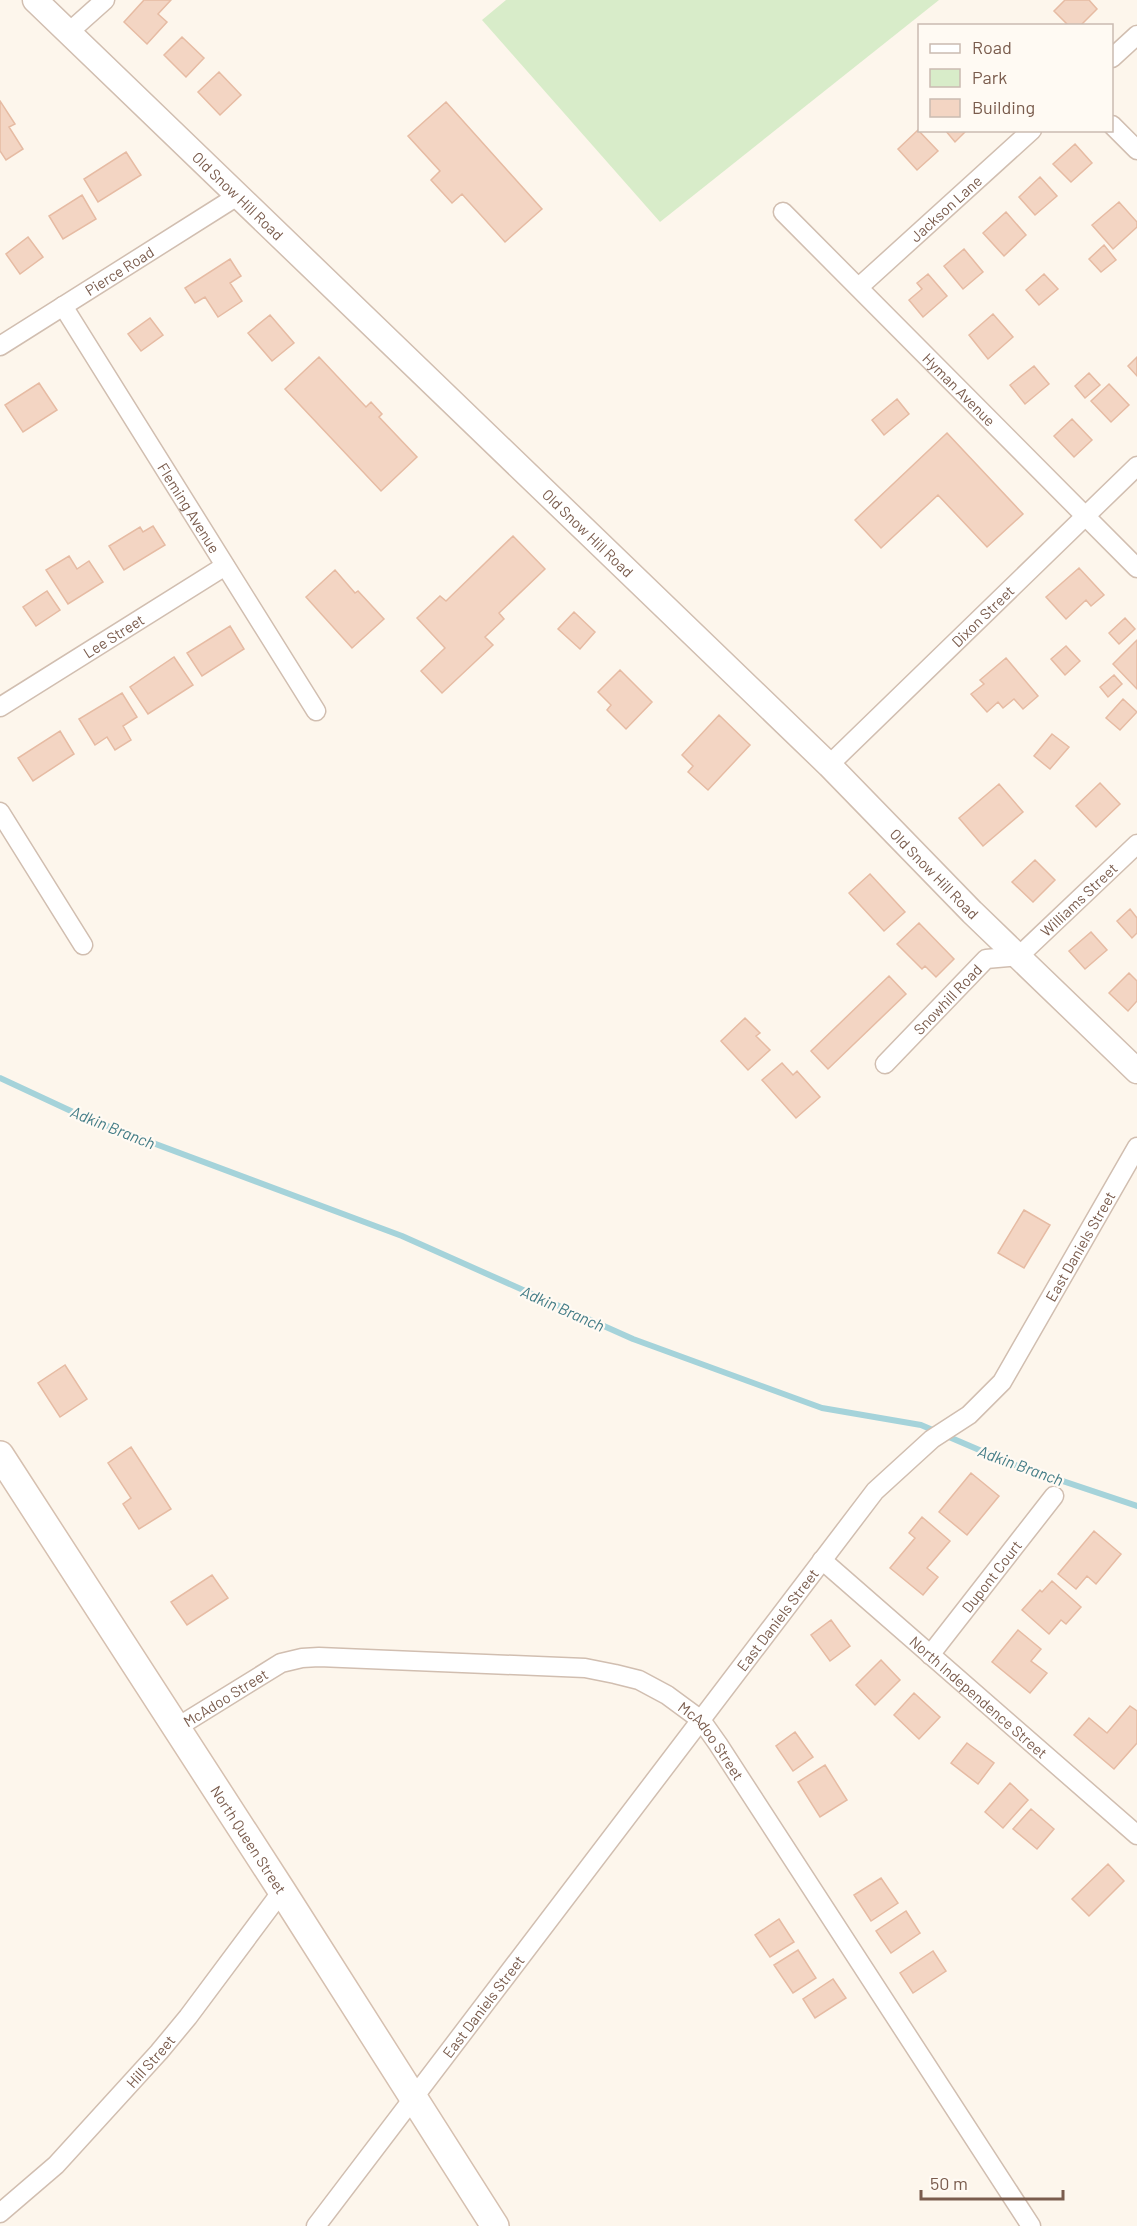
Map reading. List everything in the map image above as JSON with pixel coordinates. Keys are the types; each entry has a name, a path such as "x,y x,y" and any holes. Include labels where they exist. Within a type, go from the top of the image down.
{"main road":[{"name":"North Queen Street","path":"0,1455 495,2226"}],"street":[{"name":"Old Snow Hill Road","path":"35,0 829,765 972,912 1137,1071"},
{"path":"68,33 105,0"},
{"path":"1113,57 1137,35"},
{"path":"1113,126 1137,150"},
{"name":"Jackson Lane","path":"859,287 1030,132"},
{"name":"Pierce Road","path":"0,346 239,195"},
{"name":"Hyman Avenue","path":"783,212 1137,568"},
{"name":"Fleming Avenue","path":"63,306 316,711"},
{"name":"Dixon Street","path":"829,765 1137,466"},
{"name":"Lee Street","path":"0,707 225,566"},
{"path":"0,812 83,945"},
{"name":"Williams Street","path":"1019,956 1137,844"},
{"name":"Snowhill Road","path":"885,1064 986,959 1019,956"},
{"name":"East Daniels Street","path":"316,2226 875,1491 932,1439 969,1415 1002,1382 1137,1147"},
{"name":"Dupont Court","path":"930,1655 1054,1496"},
{"name":"North Independence Street","path":"822,1560 930,1655 1134,1827"},
{"name":"McAdoo Street","path":"176,1728 281,1663 319,1656 585,1668 639,1680 667,1695 701,1720 1031,2226"},
{"name":"Hill Street","path":"0,2213 56,2165 159,2052 282,1891"}],"green space":[{"path":"506,0 939,0 660,222 482,20"}],"building":[{"path":"144,0 171,0 158,14 167,22 147,44 124,22"},
{"path":"1065,0 1089,0 1097,9 1082,24 1067,24 1054,11"},
{"path":"182,37 204,58 186,77 164,55"},
{"path":"219,72 241,95 220,115 198,92"},
{"path":"0,101 15,124 9,127 23,149 6,160 0,151"},
{"path":"446,102 542,209 505,242 462,194 452,203 431,180 440,171 408,136"},
{"path":"918,130 938,151 917,170 898,149"},
{"path":"947,132 965,132 955,142"},
{"path":"1075,144 1092,163 1071,182 1053,164"},
{"path":"126,152 141,175 98,202 84,179"},
{"path":"1040,177 1057,196 1035,215 1019,197"},
{"path":"82,195 96,219 63,239 49,216"},
{"path":"1119,202 1137,222 1137,227 1113,249 1092,225"},
{"path":"1006,212 1026,235 1004,256 983,233"},
{"path":"28,237 43,257 20,274 6,254"},
{"path":"1104,245 1116,260 1101,272 1089,259"},
{"path":"964,249 983,272 963,289 944,266"},
{"path":"230,259 241,276 230,283 242,301 218,317 205,297 195,303 185,288"},
{"path":"928,274 947,296 923,317 909,300 922,289 917,283"},
{"path":"1044,274 1058,289 1039,305 1026,290"},
{"path":"993,314 1013,337 988,359 969,335"},
{"path":"270,315 294,343 272,361 248,333"},
{"path":"150,318 163,335 141,351 128,334"},
{"path":"319,357 366,407 371,402 382,414 379,417 417,457 381,491 285,389"},
{"path":"1137,357 1137,376 1128,366"},
{"path":"1034,366 1049,384 1025,404 1010,385"},
{"path":"1089,373 1100,385 1085,398 1075,386"},
{"path":"39,383 57,410 23,432 5,405"},
{"path":"1109,384 1129,405 1111,422 1091,401"},
{"path":"897,399 909,414 884,435 872,420"},
{"path":"1072,419 1092,440 1074,457 1054,436"},
{"path":"947,433 1023,514 987,547 938,495 881,548 855,520"},
{"path":"153,526 165,545 124,570 109,546 140,527 143,532"},
{"path":"513,536 545,569 499,613 504,619 485,637 493,645 442,693 421,671 445,648 417,618 440,596 446,601"},
{"path":"69,556 77,569 89,561 103,582 68,604 46,570"},
{"path":"1079,568 1104,595 1091,606 1086,600 1066,619 1046,597"},
{"path":"335,570 355,593 358,591 384,619 352,648 306,597"},
{"path":"47,591 60,610 36,626 23,607"},
{"path":"574,612 595,632 580,649 558,629"},
{"path":"1125,618 1135,629 1119,644 1109,633"},
{"path":"230,626 244,649 202,676 187,653"},
{"path":"1137,640 1137,689 1113,664"},
{"path":"1066,646 1080,661 1065,675 1051,659"},
{"path":"174,657 193,685 148,714 130,687"},
{"path":"1006,658 1038,696 1023,709 1014,699 1003,708 998,702 987,712 971,694 984,684 980,680"},
{"path":"620,670 652,702 626,729 607,710 611,705 598,692"},
{"path":"1114,675 1122,684 1108,697 1100,687"},
{"path":"122,693 137,717 123,726 131,740 115,750 107,737 95,745 79,719"},
{"path":"1123,699 1137,712 1120,730 1106,718"},
{"path":"719,715 750,745 708,790 688,772 693,766 682,755"},
{"path":"60,731 74,754 33,781 18,758"},
{"path":"1052,734 1069,747 1050,769 1034,756"},
{"path":"1100,783 1120,804 1096,827 1076,806"},
{"path":"999,784 1023,812 983,846 959,818"},
{"path":"1035,860 1055,880 1033,902 1012,882"},
{"path":"870,874 905,912 884,931 849,893"},
{"path":"1130,909 1137,918 1137,933 1132,938 1117,921"},
{"path":"919,923 954,959 936,977 925,966 922,969 897,944"},
{"path":"1091,932 1107,950 1085,969 1069,951"},
{"path":"1129,973 1137,981 1137,1001 1128,1011 1109,993"},
{"path":"889,976 906,994 828,1069 811,1051"},
{"path":"745,1018 760,1033 756,1036 770,1050 748,1070 721,1041"},
{"path":"782,1063 793,1075 797,1071 820,1097 796,1118 762,1080"},
{"path":"1024,1210 1050,1225 1024,1268 998,1253"},
{"path":"65,1365 87,1399 60,1417 38,1383"},
{"path":"131,1447 171,1509 139,1529 123,1504 131,1498 108,1463"},
{"path":"971,1473 999,1496 967,1535 939,1512"},
{"path":"922,1517 950,1541 927,1568 938,1577 923,1595 890,1568 915,1538 909,1533"},
{"path":"1094,1531 1121,1554 1096,1584 1087,1576 1076,1589 1058,1574"},
{"path":"212,1575 228,1598 187,1625 171,1602"},
{"path":"1052,1581 1081,1607 1066,1624 1061,1620 1049,1634 1022,1610 1040,1590 1042,1592"},
{"path":"831,1620 850,1646 830,1661 811,1635"},
{"path":"1018,1630 1041,1649 1031,1661 1047,1673 1030,1693 992,1662"},
{"path":"881,1660 900,1680 875,1705 856,1685"},
{"path":"914,1693 940,1717 919,1739 894,1715"},
{"path":"1130,1706 1137,1711 1137,1743 1114,1769 1074,1735 1089,1718 1107,1733"},
{"path":"795,1732 813,1757 793,1771 776,1746"},
{"path":"967,1743 994,1763 978,1784 951,1763"},
{"path":"825,1765 847,1800 820,1817 798,1782"},
{"path":"1010,1783 1028,1800 1003,1828 985,1812"},
{"path":"1031,1809 1054,1829 1037,1849 1013,1829"},
{"path":"1108,1864 1124,1881 1089,1916 1072,1899"},
{"path":"881,1878 898,1903 871,1921 854,1895"},
{"path":"906,1911 920,1933 891,1953 876,1931"},
{"path":"779,1919 794,1942 770,1957 755,1935"},
{"path":"798,1950 816,1978 793,1993 774,1965"},
{"path":"933,1951 946,1971 913,1993 900,1973"},
{"path":"833,1979 846,1998 815,2018 803,1999"}],"waterway":[{"name":"Adkin Branch","path":"0,1078 86,1118 402,1236 633,1339 822,1408 921,1425 1012,1464 1137,1506"}]}
